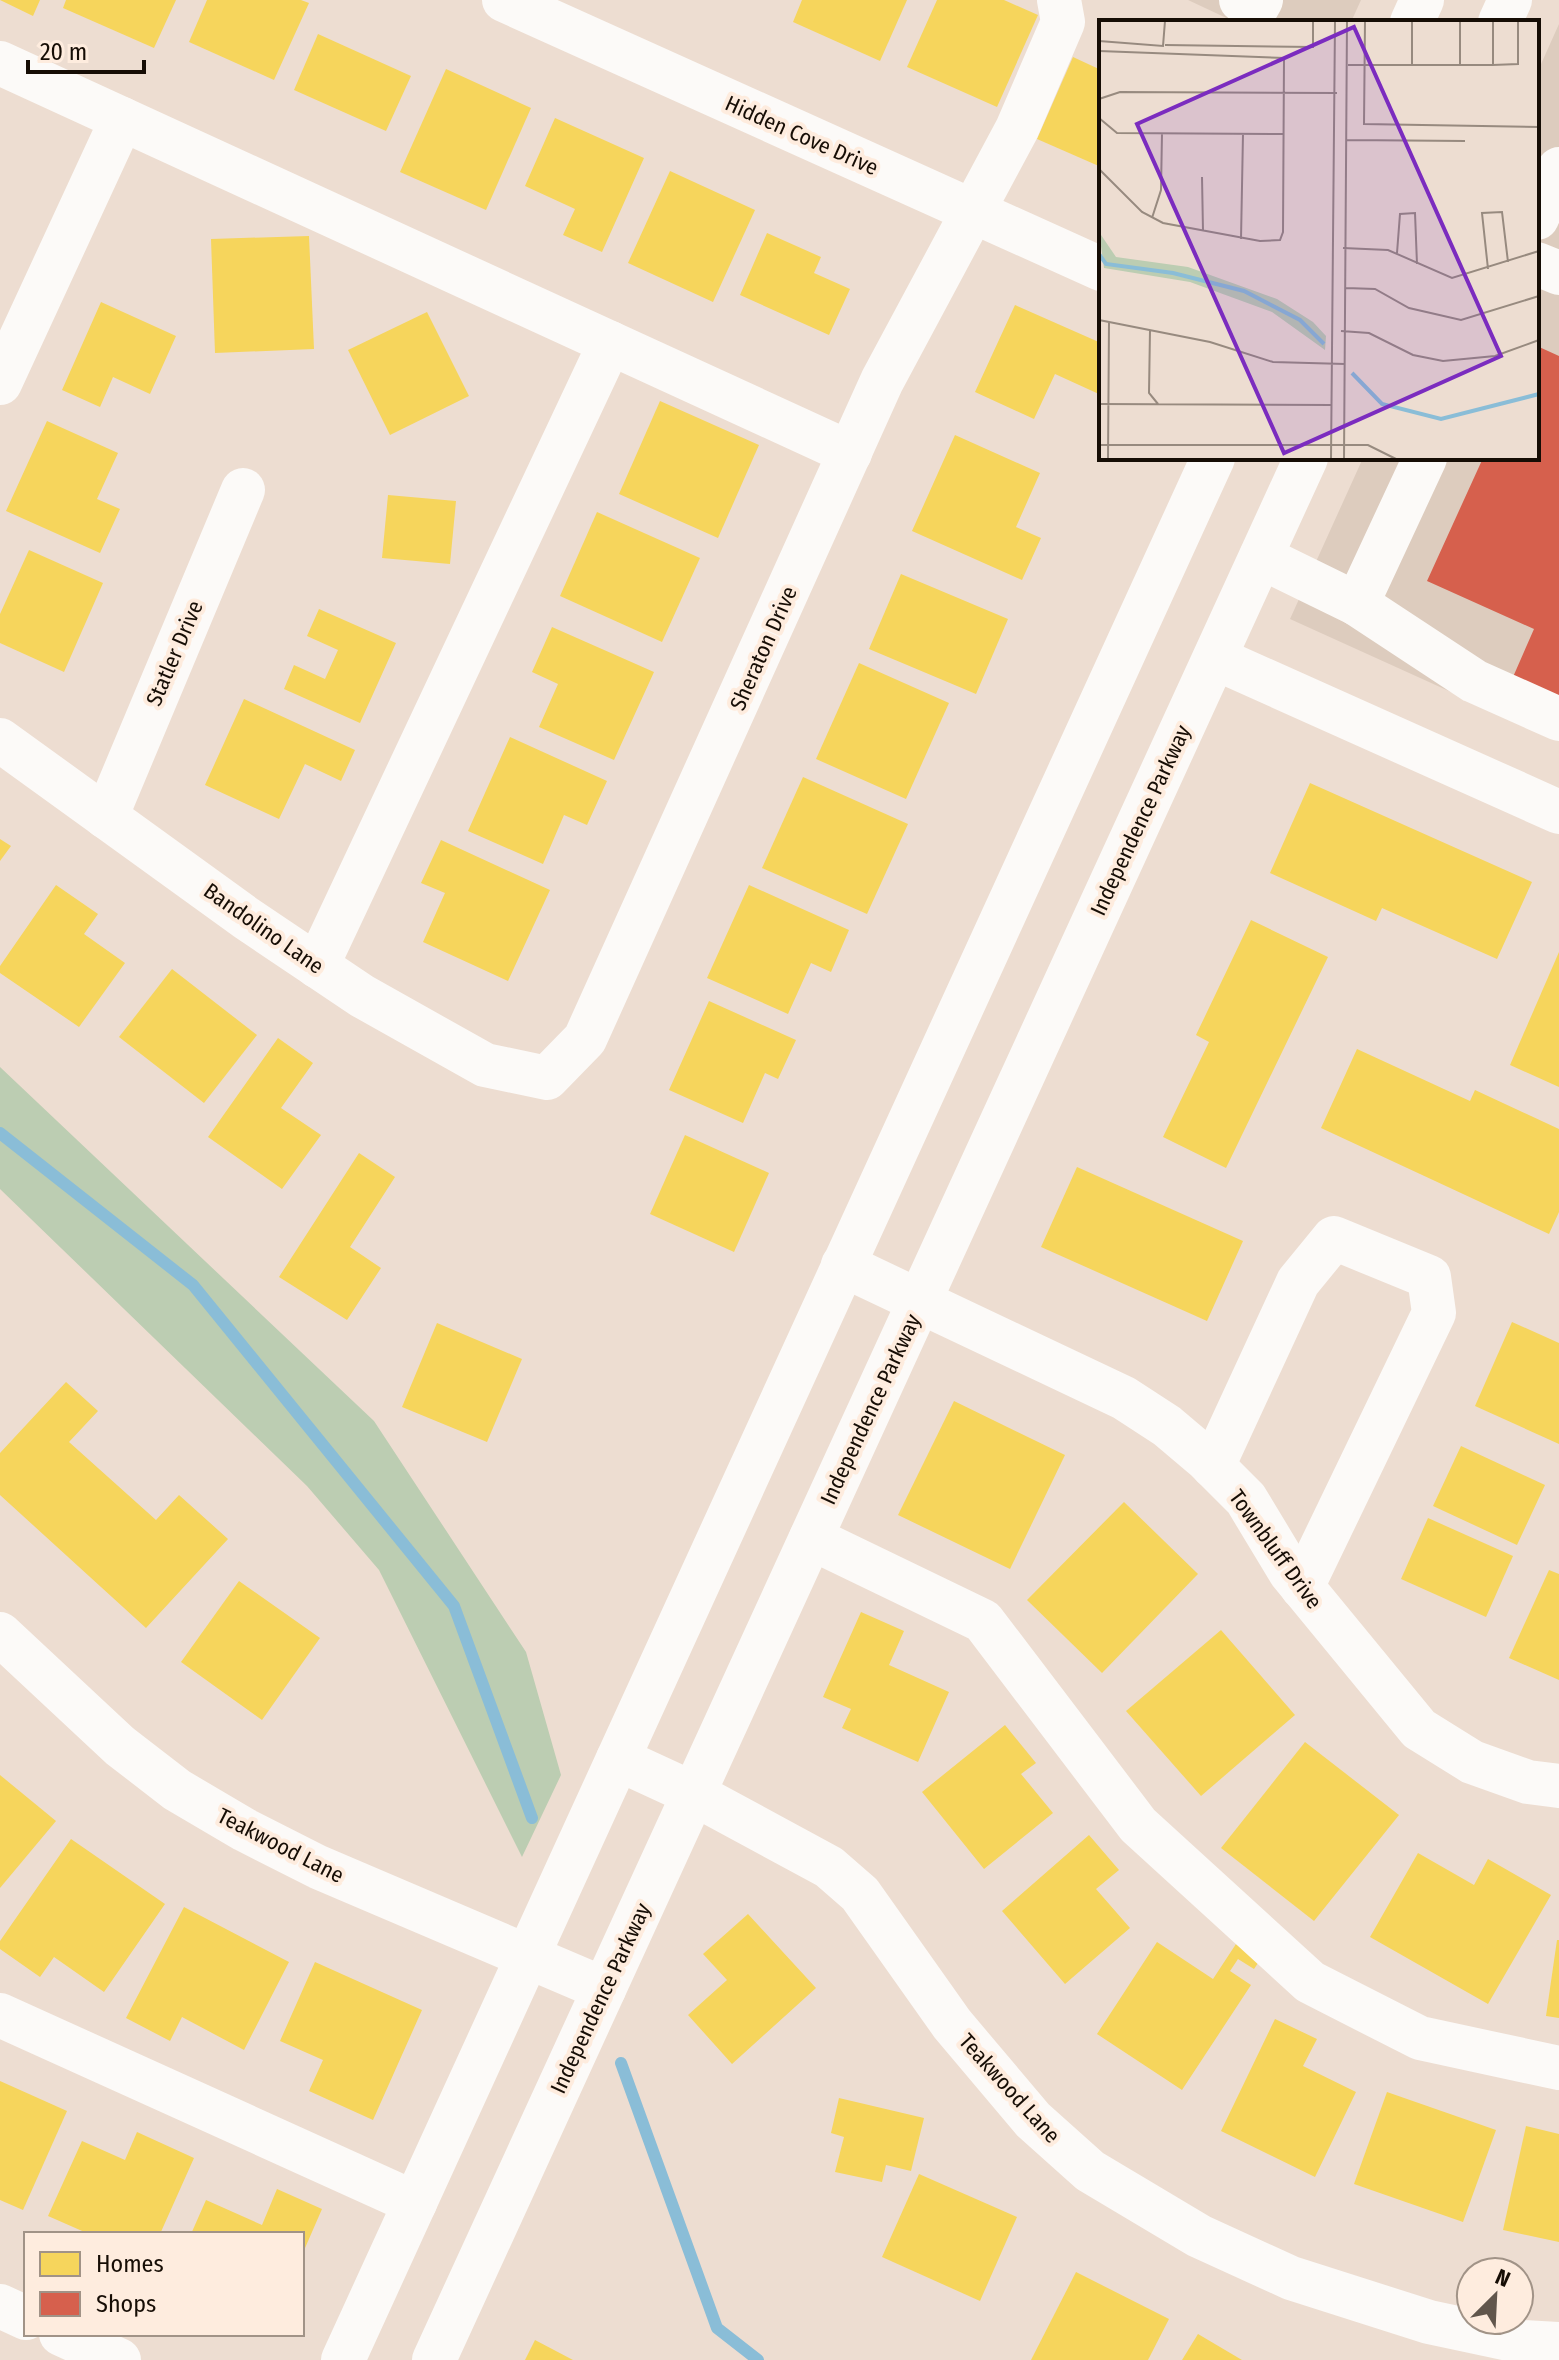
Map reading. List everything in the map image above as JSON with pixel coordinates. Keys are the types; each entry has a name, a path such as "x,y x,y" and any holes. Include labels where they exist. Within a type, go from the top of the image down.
{"street":[{"name":"Hidden Cove Drive","path":"504,0 1099,268"},
{"name":"Sheraton Drive","path":"547,1078 585,1039 882,381 1017,129 1063,22 1059,0"},
{"path":"1241,0 1257,7 1261,0"},
{"path":"1413,20 1422,0"},
{"path":"1501,20 1510,0"},
{"path":"0,63 850,453"},
{"path":"0,383 122,119"},
{"path":"1539,214 1559,169"},
{"path":"1539,265 1559,273"},
{"path":"317,966 610,343"},
{"path":"343,2360 1212,460"},
{"name":"Independence Parkway","path":"434,2360 1305,460"},
{"path":"1357,604 1424,460"},
{"name":"Statler Drive","path":"106,817 243,490"},
{"path":"1261,557 1357,604 1474,681 1559,719"},
{"path":"1215,658 1559,812"},
{"name":"Bandolino Lane","path":"0,740 362,996 485,1065 547,1078"},
{"path":"1213,1466 1298,1282 1334,1238 1429,1277 1434,1313 1302,1587"},
{"name":"Townbluff Drive","path":"843,1265 1124,1398 1167,1426 1246,1499 1302,1587 1419,1729 1472,1762 1528,1782 1559,1786"},
{"path":"811,1538 983,1621 1138,1825 1310,1982 1420,2038 1559,2068"},
{"name":"Teakwood Lane","path":"0,1634 120,1746 177,1790 245,1830 318,1867 604,1989"},
{"name":"Teakwood Lane","path":"618,1759 694,1794 829,1867 860,1894 952,2024 1033,2120 1090,2171 1199,2236 1291,2278 1429,2322 1523,2342 1559,2344"},
{"path":"0,2015 415,2203"},
{"path":"0,2306 24,2317"},
{"path":"65,2336 119,2360"}],"shaded area":[{"path":"1188,0 1361,0 1352,20 1231,20"},
{"path":"1559,24 1559,741 1290,619 1362,460 1539,460 1539,69"}],"green space":[{"path":"0,1067 374,1421 526,1652 561,1775 522,1857 379,1570 307,1486 0,1189"}],"building: Homes":[{"path":"0,0 40,0 33,16"},
{"path":"66,0 176,0 154,48 63,8"},
{"path":"207,0 301,0 309,3 274,80 189,42"},
{"path":"802,0 907,0 880,61 793,22"},
{"path":"937,0 1004,0 1038,15 997,107 907,67"},
{"path":"318,34 411,76 386,131 294,90"},
{"path":"1073,57 1099,69 1099,166 1037,139"},
{"path":"446,69 531,108 486,210 400,172"},
{"path":"555,118 644,158 602,252 563,235 575,209 525,186"},
{"path":"670,171 755,210 713,302 628,263"},
{"path":"767,233 821,257 814,273 850,289 829,335 740,295"},
{"path":"309,236 314,349 215,353 211,239"},
{"path":"101,302 176,336 150,394 113,377 100,407 62,390"},
{"path":"1015,305 1099,342 1099,394 1055,374 1034,419 975,392"},
{"path":"427,312 469,396 390,435 348,350"},
{"path":"660,401 759,445 718,538 619,494"},
{"path":"47,421 118,453 97,499 120,509 100,553 6,511"},
{"path":"955,435 1040,473 1016,527 1041,538 1022,580 912,531"},
{"path":"388,495 456,501 450,564 382,558"},
{"path":"597,512 700,558 662,642 560,596"},
{"path":"29,550 103,583 64,672 0,643 0,614"},
{"path":"901,574 1008,619 976,694 869,649"},
{"path":"319,609 396,643 360,723 284,689 294,665 325,679 338,650 307,636"},
{"path":"552,627 654,672 614,760 539,727 558,684 532,672"},
{"path":"859,663 949,703 906,799 816,759"},
{"path":"244,699 355,750 341,781 305,764 279,819 205,785"},
{"path":"510,737 607,781 587,825 564,815 543,864 468,831"},
{"path":"803,777 908,824 867,914 762,868"},
{"path":"1310,783 1532,882 1497,959 1382,908 1376,921 1270,873"},
{"path":"0,839 11,846 0,861"},
{"path":"441,840 550,890 508,981 423,942 445,893 421,883"},
{"path":"56,885 98,914 84,934 125,963 79,1027 0,973 0,966"},
{"path":"749,885 849,930 831,972 811,963 788,1014 707,978"},
{"path":"1251,920 1328,957 1226,1168 1163,1137 1209,1042 1196,1035"},
{"path":"1559,952 1559,1087 1510,1065"},
{"path":"172,969 257,1035 204,1103 119,1037"},
{"path":"709,1001 796,1040 778,1079 765,1073 743,1123 669,1090"},
{"path":"278,1038 313,1063 281,1108 321,1135 282,1189 208,1137"},
{"path":"1357,1049 1470,1101 1475,1090 1559,1129 1559,1212 1549,1234 1321,1128"},
{"path":"685,1135 769,1173 734,1252 650,1214"},
{"path":"359,1153 395,1177 350,1247 381,1268 347,1320 279,1277"},
{"path":"1077,1167 1243,1241 1207,1321 1041,1247"},
{"path":"1512,1322 1559,1343 1559,1444 1475,1406"},
{"path":"437,1323 522,1359 487,1442 402,1407"},
{"path":"66,1382 98,1411 69,1442 156,1520 179,1495 228,1539 146,1628 0,1495 0,1453"},
{"path":"954,1401 1065,1455 1010,1569 898,1515"},
{"path":"1461,1446 1545,1485 1517,1545 1433,1506"},
{"path":"1124,1502 1198,1574 1102,1673 1027,1600"},
{"path":"1428,1518 1513,1556 1486,1617 1401,1579"},
{"path":"1549,1570 1559,1574 1559,1680 1509,1658"},
{"path":"239,1581 320,1638 262,1720 181,1662"},
{"path":"861,1612 904,1631 889,1665 949,1692 918,1762 842,1728 851,1709 823,1697"},
{"path":"1221,1630 1295,1715 1201,1796 1126,1711"},
{"path":"1005,1725 1036,1763 1021,1774 1053,1813 984,1869 922,1792"},
{"path":"1305,1742 1399,1815 1314,1921 1221,1848"},
{"path":"0,1775 56,1821 0,1888"},
{"path":"1089,1835 1119,1870 1096,1889 1130,1928 1065,1984 1002,1911"},
{"path":"71,1839 165,1904 104,1992 54,1957 40,1977 0,1949 0,1941"},
{"path":"1418,1853 1474,1885 1488,1859 1551,1895 1488,2004 1370,1937"},
{"path":"184,1907 289,1962 244,2050 182,2017 170,2041 126,2018"},
{"path":"748,1914 816,1988 732,2064 688,2015 727,1980 703,1954"},
{"path":"1559,1940 1559,2018 1546,2016"},
{"path":"1157,1942 1213,1979 1236,1944 1260,1960 1254,1969 1238,1959 1230,1971 1251,1985 1182,2090 1097,2034"},
{"path":"315,1962 422,2010 373,2120 309,2091 323,2060 280,2041"},
{"path":"1275,2019 1317,2039 1303,2066 1356,2092 1315,2177 1221,2131"},
{"path":"0,2081 67,2111 23,2210 0,2200"},
{"path":"1387,2092 1496,2130 1463,2222 1354,2184"},
{"path":"839,2098 924,2118 911,2171 886,2165 882,2182 835,2172 844,2137 831,2133"},
{"path":"1526,2126 1559,2134 1559,2242 1503,2230"},
{"path":"137,2132 194,2158 161,2232 84,2232 48,2216 82,2141 125,2160"},
{"path":"919,2174 1017,2217 980,2301 882,2257"},
{"path":"277,2189 322,2209 304,2250 304,2232 192,2232 206,2200 262,2225"},
{"path":"1076,2272 1169,2319 1148,2360 1031,2360"},
{"path":"1198,2334 1242,2360 1182,2360"},
{"path":"535,2340 573,2360 525,2360"}],"building: Shops":[{"path":"1539,347 1559,356 1559,698 1513,677 1534,629 1427,581 1482,460 1539,460"}],"waterway":[{"path":"0,1133 193,1285 454,1606 532,1818"},
{"path":"621,2063 717,2328 758,2360"}]}
